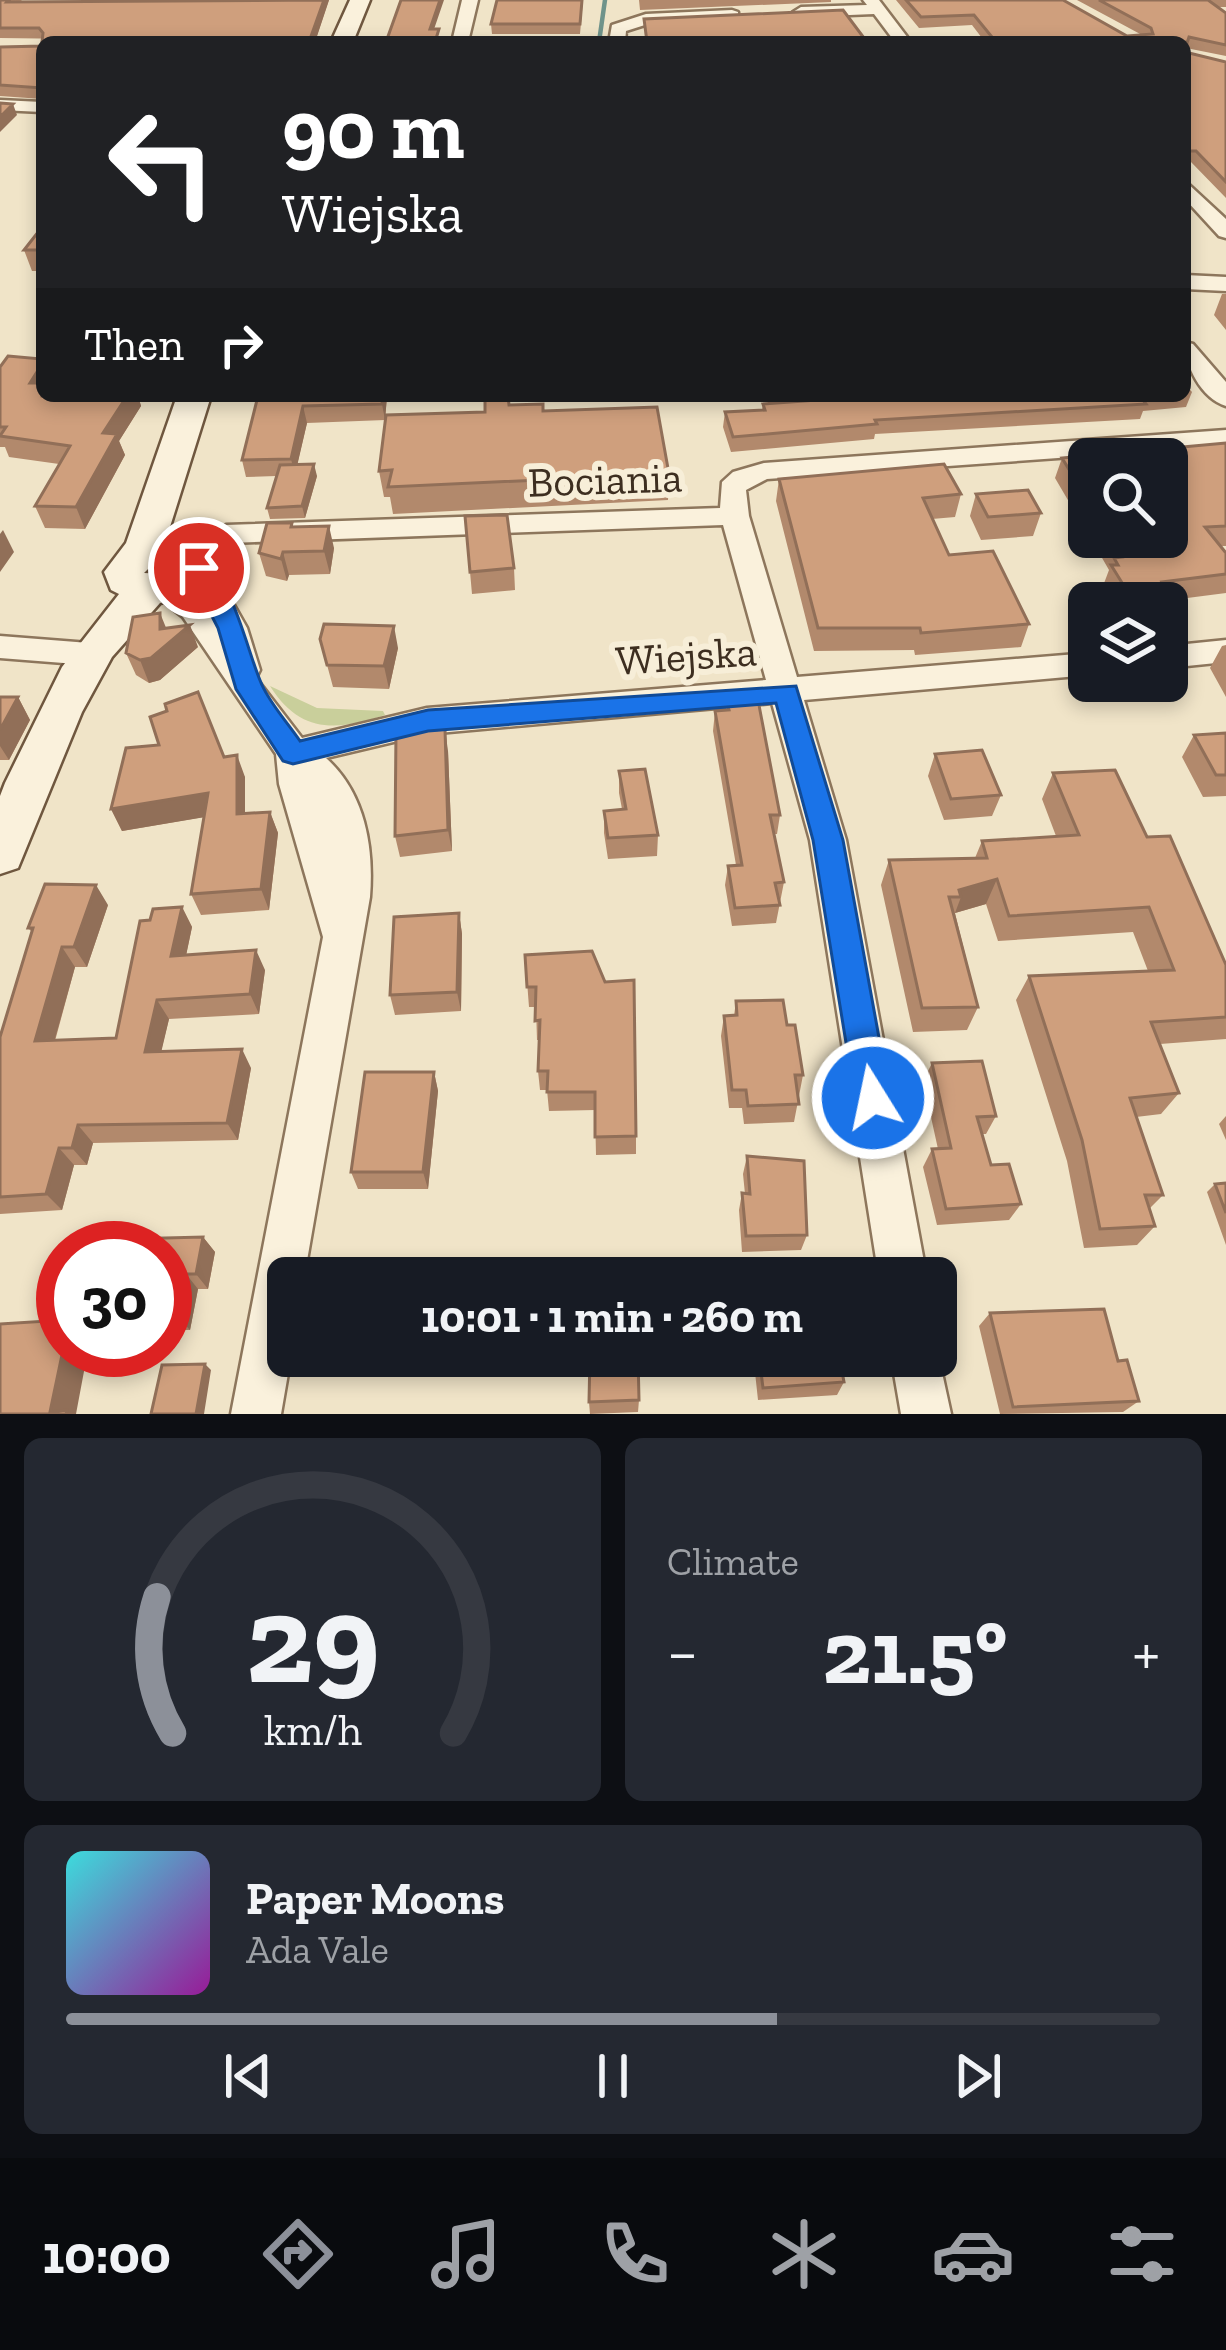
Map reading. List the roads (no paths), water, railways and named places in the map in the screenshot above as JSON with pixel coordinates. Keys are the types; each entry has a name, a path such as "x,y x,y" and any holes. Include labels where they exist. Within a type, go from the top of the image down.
{"street":[{"path":"345,36 360,0"},
{"path":"461,36 470,0"},
{"path":"785,13 874,4 898,36"},
{"path":"617,36 618,28 634,20 762,14"},
{"path":"0,105 36,107"},
{"path":"1191,194 1226,232"},
{"path":"1191,282 1226,284"},
{"path":"1191,356 1226,398"},
{"path":"191,402 168,479 164,567 293,753 296,784 342,938 256,1414"},
{"path":"899,1257 828,840 735,516 732,488 743,478 764,471 1226,438"},
{"name":"Bociania","path":"164,567 226,534 735,516"},
{"path":"0,853 88,654 164,567"},
{"path":"0,646 88,654"},
{"path":"1188,655 1226,651"},
{"name":"Wiejska","path":"293,753 428,721 1068,666"},
{"path":"920,1377 926,1414"}],"waterway":[{"path":"600,36 605,0"}]}
